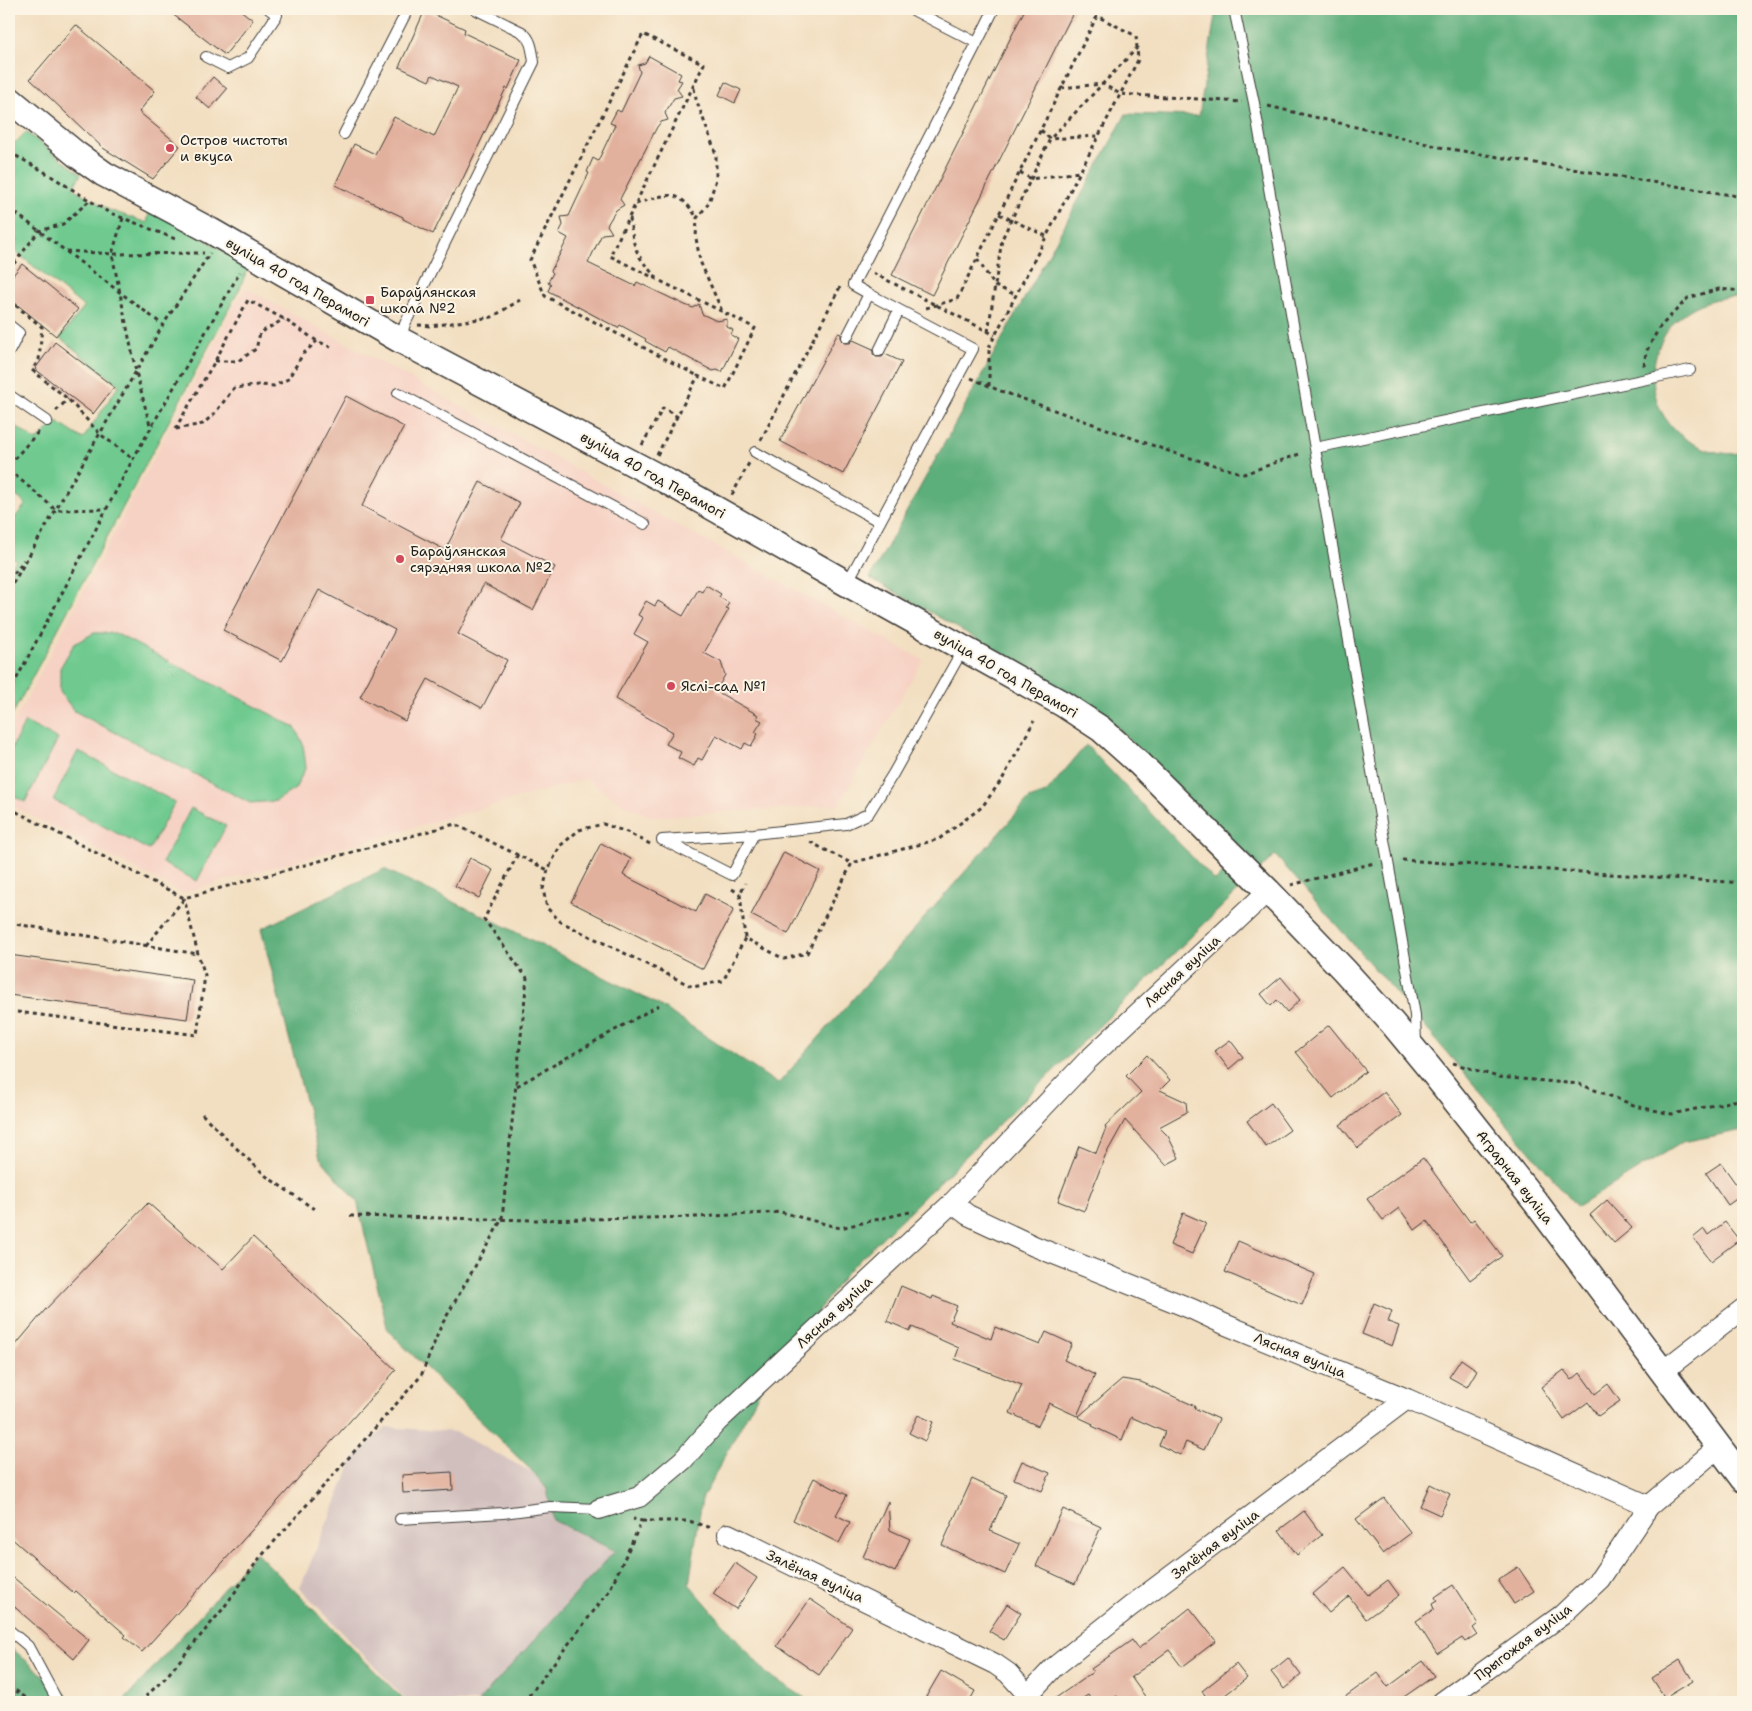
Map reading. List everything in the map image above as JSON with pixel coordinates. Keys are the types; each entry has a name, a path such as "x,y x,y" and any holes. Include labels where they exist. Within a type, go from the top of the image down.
{"street":[{"name":"вуліца 40 год Перамогі","path":"9,99 104,174 211,231 400,340 644,460 846,584 1063,704 1102,729 1159,782 1268,891"},
{"name":"Аграрная вуліца","path":"1268,891 1344,970 1416,1052 1531,1196 1743,1479"},
{"name":"Лясная вуліца","path":"598,1509 640,1497 683,1460 717,1422 952,1203 1088,1060 1268,891"},
{"name":"Лясная вуліца","path":"952,1203 968,1215 1034,1246 1183,1305 1649,1506"},
{"path":"1663,1371 1743,1309"},
{"name":"Зялёная вуліца","path":"728,1534 995,1664 1008,1673 1027,1699 1054,1668 1124,1612 1407,1400"},
{"name":"Прыгожая вуліца","path":"1442,1702 1562,1615 1600,1579 1649,1506 1720,1446"}],"lane":[{"path":"206,57 228,68 248,58 277,15 269,9"},
{"path":"344,134 408,9"},
{"path":"400,340 405,324 534,62 532,44 528,37 522,32 475,9"},
{"path":"911,9 977,43"},
{"path":"846,584 973,349 853,285 994,9"},
{"path":"1234,9 1254,103 1388,859 1415,1015 1416,1052"},
{"path":"847,337 869,294"},
{"path":"878,351 899,310"},
{"path":"9,325 19,333 9,352"},
{"path":"1315,448 1690,370"},
{"path":"398,393 645,524"},
{"path":"9,395 47,422"},
{"path":"754,452 880,522"},
{"path":"754,834 732,875 662,840 754,834 846,824 868,814 963,648"},
{"path":"400,1518 503,1513 550,1507 598,1509"},
{"path":"9,1630 28,1646 58,1702"}],"path":[{"path":"936,305 957,299 1097,16 1136,36 1138,60 985,355"},
{"path":"643,34 704,64 635,204 610,256 755,328 725,390 545,296 530,260 643,34"},
{"path":"988,332 1002,239 1050,140 1137,48"},
{"path":"1061,88 1103,84 1120,94 1254,103 1444,148 1743,196"},
{"path":"694,86 696,99 716,154 716,179 709,203 697,218"},
{"path":"1041,130 1050,140"},
{"path":"1050,140 1099,136"},
{"path":"9,152 108,212 185,243"},
{"path":"1020,172 1032,179 1080,172"},
{"path":"635,204 660,196 677,196 688,204 697,218 696,238 700,261 722,311"},
{"path":"9,270 39,231 63,224 90,200"},
{"path":"9,208 163,325"},
{"path":"999,214 1046,236"},
{"path":"629,216 633,243 643,263 660,280"},
{"path":"123,218 112,254 136,372 151,429"},
{"path":"202,249 210,253"},
{"path":"66,251 112,254 210,253"},
{"path":"9,590 163,325 210,253"},
{"path":"976,260 995,286 1016,295"},
{"path":"862,267 995,335"},
{"path":"9,693 133,459 242,269"},
{"path":"1641,381 1646,352 1659,328 1688,298 1719,289 1743,291"},
{"path":"9,300 42,327 39,360 32,370 68,399 100,434 133,459"},
{"path":"317,341 303,354 288,379 274,386 258,385 234,388 215,413 202,424 175,429 248,300 284,319 317,341 331,347"},
{"path":"431,326 492,317 520,300"},
{"path":"215,361 238,362 256,349 260,333 284,319"},
{"path":"989,347 989,386"},
{"path":"972,379 976,371"},
{"path":"960,373 989,386 1174,453 1244,474 1315,448"},
{"path":"644,460 678,417 698,376"},
{"path":"644,460 663,408 678,417"},
{"path":"9,470 56,510 106,509"},
{"path":"9,580 32,550"},
{"path":"808,840 852,863 939,840 982,807 1002,778 1034,721"},
{"path":"9,808 184,898 205,975 198,1035 9,1011"},
{"path":"146,946 184,898 455,824 548,870"},
{"path":"653,846 627,832 603,824 578,830 560,846 548,870 543,889 548,908 560,922 693,988 723,981 745,938 740,894 749,876"},
{"path":"140,1702 166,1677 222,1610 258,1560 420,1376 441,1326 502,1220 527,978 484,919 518,854"},
{"path":"1268,891 1388,859 1743,882"},
{"path":"745,938 784,959 807,953 852,863"},
{"path":"731,889 740,894"},
{"path":"9,923 198,954"},
{"path":"516,1086 660,1005"},
{"path":"1452,1063 1498,1077 1579,1084 1639,1107 1672,1114 1743,1099"},
{"path":"202,1114 266,1176 314,1209"},
{"path":"350,1216 502,1220 700,1217 781,1212 840,1228 914,1211"},
{"path":"598,1509 642,1521 689,1520 728,1534"},
{"path":"524,1702 609,1591 642,1521"},
{"path":"9,1686 32,1702"}],"shaded area":[{"path":"244,287 923,660 838,805 652,817 624,805 586,779 182,893 9,804 9,732"},
{"path":"386,1427 455,1432 532,1472 547,1489 553,1520 616,1551 478,1702 408,1702 300,1588 354,1458"}],"green space":[{"path":"1216,9 1743,9 1743,299 1721,298 1709,301 1679,318 1665,335 1656,355 1653,376 1656,397 1664,417 1679,434 1709,450 1721,453 1743,452 1743,1130 1683,1142 1577,1207 1415,1015 1275,855 847,1272 762,1387 702,1499 689,1584 766,1673 811,1702 478,1702 615,1551 553,1520 547,1489 533,1472 388,1331 357,1201 320,1158 261,929 384,869 490,919 659,1005 778,1084 1029,799 1046,793 1086,745 1215,881 1242,855 1117,727 1026,667 870,578 1126,114 1199,116"},
{"path":"26,132 81,174 73,188 109,210 147,223 150,208 248,267 240,288 9,721 9,570 16,560 9,555 9,525 26,504 9,490 9,421 36,441 57,422 83,439 119,385 60,338 84,307 11,248 17,240 9,233 9,137 15,143"},
{"path":"94,633 115,633 295,727 303,744 306,767 295,789 276,801 250,803 74,711 60,692 60,668 74,644"},
{"path":"25,722 58,739 25,802 9,794 9,753"},
{"path":"78,751 175,802 149,850 53,800"},
{"path":"191,808 226,826 197,881 162,863"},
{"path":"256,1552 406,1702 123,1702"},
{"path":"9,1646 75,1702 9,1702"}],"building":[{"path":"166,9 239,9 253,20 225,55"},
{"path":"1025,9 1075,9 932,295 892,275"},
{"path":"425,10 465,29 464,33 521,60 458,189 456,188 433,234 403,219 403,217 335,185 354,144 375,154 394,117 434,137 458,87 432,75 429,81 399,67"},
{"path":"76,25 155,91 139,112 180,146 153,179 103,148 30,79"},
{"path":"649,56 681,74 678,80 682,81 677,89 682,96 674,98 665,113 668,120 661,122 657,127 620,199 624,205 616,210 607,225 612,233 602,234 588,263 635,286 637,282 693,308 699,304 702,314 717,321 727,319 727,327 733,330 731,335 738,339 722,372 713,371 668,347 665,352 620,325 618,328 548,291 551,284 548,282 553,273 551,271 568,238 559,233 563,225 561,217 569,216 589,173 587,172 593,158 598,161 615,125 610,123 617,110 621,112 640,72 638,65 645,63"},
{"path":"213,77 227,89 210,109 196,97"},
{"path":"725,82 741,90 735,103 719,95"},
{"path":"22,264 78,309 56,336 9,298 9,280"},
{"path":"838,333 841,334 841,340 844,343 850,343 853,340 873,349 873,354 876,357 882,357 885,354 902,362 843,474 780,441"},
{"path":"55,342 114,387 93,414 35,369"},
{"name":"Бараўлянская сярэдняя школа №2","path":"346,396 404,427 362,506 445,550 480,482 520,503 501,539 555,567 533,610 484,584 458,634 507,660 482,708 428,679 405,721 360,697 395,630 319,590 282,661 223,630"},
{"name":"Яслі-сад №1","path":"706,585 721,594 719,597 729,603 726,608 729,609 704,653 721,662 725,675 716,691 758,715 756,718 762,721 755,732 758,734 751,746 745,743 742,749 716,735 702,760 698,758 694,766 678,758 681,752 666,744 673,732 615,699 648,642 634,634 643,618 638,615 646,601 655,606 658,601 683,616 698,590 702,592"},
{"path":"601,843 631,859 623,875 696,912 705,894 734,909 703,969 571,902"},
{"path":"784,852 820,871 788,934 751,915"},
{"path":"470,858 493,870 479,898 455,886"},
{"path":"9,955 193,980 187,1019 9,995"},
{"path":"1281,977 1300,1000 1287,1012 1277,1000 1271,1006 1261,994"},
{"path":"1329,1025 1366,1071 1333,1098 1296,1052"},
{"path":"1230,1040 1243,1057 1229,1069 1215,1051"},
{"path":"1147,1055 1170,1080 1160,1090 1186,1102 1187,1112 1159,1127 1168,1136 1179,1158 1166,1165 1125,1120 1105,1156 1084,1211 1058,1201 1079,1146 1096,1153 1106,1128 1105,1126 1141,1092 1126,1076"},
{"path":"1384,1092 1402,1115 1358,1148 1340,1125"},
{"path":"1271,1103 1290,1130 1266,1147 1247,1121"},
{"path":"1423,1158 1470,1222 1474,1219 1502,1256 1470,1280 1427,1221 1415,1230 1399,1208 1383,1220 1367,1199"},
{"path":"1721,1163 1743,1194 1728,1205 1706,1173"},
{"path":"1607,1200 1632,1228 1614,1243 1590,1215"},
{"path":"148,1203 223,1269 253,1237 396,1370 142,1652 124,1637 126,1635 76,1591 74,1593 9,1536 9,1353 45,1310"},
{"path":"1183,1213 1206,1223 1192,1254 1170,1245"},
{"path":"1725,1222 1739,1240 1711,1261 1693,1238 1704,1229 1708,1235"},
{"path":"1238,1241 1315,1274 1302,1305 1225,1272"},
{"path":"901,1286 932,1299 933,1296 957,1306 950,1322 991,1339 995,1327 1040,1345 1046,1332 1072,1344 1064,1360 1095,1375 1077,1416 1049,1403 1038,1426 1010,1413 1022,1385 955,1359 959,1348 912,1327 910,1331 887,1321"},
{"path":"1374,1303 1392,1311 1388,1322 1399,1326 1392,1346 1362,1334"},
{"path":"1461,1359 1477,1370 1467,1387 1449,1377"},
{"path":"1564,1370 1572,1380 1580,1373 1595,1394 1608,1384 1620,1401 1598,1416 1588,1402 1564,1420 1541,1387"},
{"path":"1122,1379 1141,1382 1219,1419 1204,1450 1186,1442 1180,1455 1159,1445 1165,1432 1131,1417 1122,1440 1078,1417"},
{"path":"918,1415 933,1422 925,1441 909,1433"},
{"path":"1022,1461 1050,1473 1042,1491 1014,1479"},
{"path":"452,1472 453,1490 403,1493 402,1475"},
{"path":"814,1478 847,1495 836,1515 850,1522 839,1543 793,1520"},
{"path":"972,1479 1006,1495 990,1531 1019,1544 1005,1574 942,1545"},
{"path":"1430,1484 1450,1494 1440,1515 1420,1506"},
{"path":"1384,1498 1411,1533 1383,1554 1356,1519"},
{"path":"888,1501 890,1530 910,1539 895,1572 863,1557"},
{"path":"1063,1509 1101,1527 1075,1584 1036,1566"},
{"path":"1304,1511 1322,1535 1297,1555 1279,1530"},
{"path":"735,1563 757,1578 736,1609 713,1594"},
{"path":"1345,1567 1368,1595 1388,1580 1399,1595 1366,1619 1349,1596 1329,1613 1313,1594"},
{"path":"1518,1567 1534,1591 1514,1604 1498,1580"},
{"path":"9,1574 89,1640 74,1659 9,1602"},
{"path":"1453,1585 1478,1624 1473,1628 1477,1634 1465,1642 1462,1638 1437,1654 1416,1621 1434,1609 1432,1604 1437,1601 1435,1597"},
{"path":"810,1599 852,1628 819,1675 777,1646"},
{"path":"1007,1604 1021,1613 1004,1640 989,1631"},
{"path":"1190,1608 1216,1641 1182,1667 1169,1650 1131,1677 1149,1702 1121,1702 1117,1696 1108,1702 1093,1702 1088,1695 1077,1702 1050,1702 1093,1672 1091,1669 1132,1640 1138,1649"},
{"path":"1288,1658 1301,1675 1284,1689 1271,1672"},
{"path":"1680,1660 1693,1681 1665,1698 1652,1678"},
{"path":"1423,1661 1434,1676 1399,1702 1338,1702 1378,1673 1388,1687"},
{"path":"1236,1664 1247,1678 1216,1702 1210,1702 1202,1691"},
{"path":"941,1671 975,1691 969,1702 923,1702"}],"place":[{"name":"Остров чистоты и вкуса","path":"170,148"},
{"name":"Бараўлянская школа №2","path":"370,300"},
{"name":"Бараўлянская сярэдняя школа №2","path":"400,559"},
{"name":"Яслі-сад №1","path":"671,686"}]}
